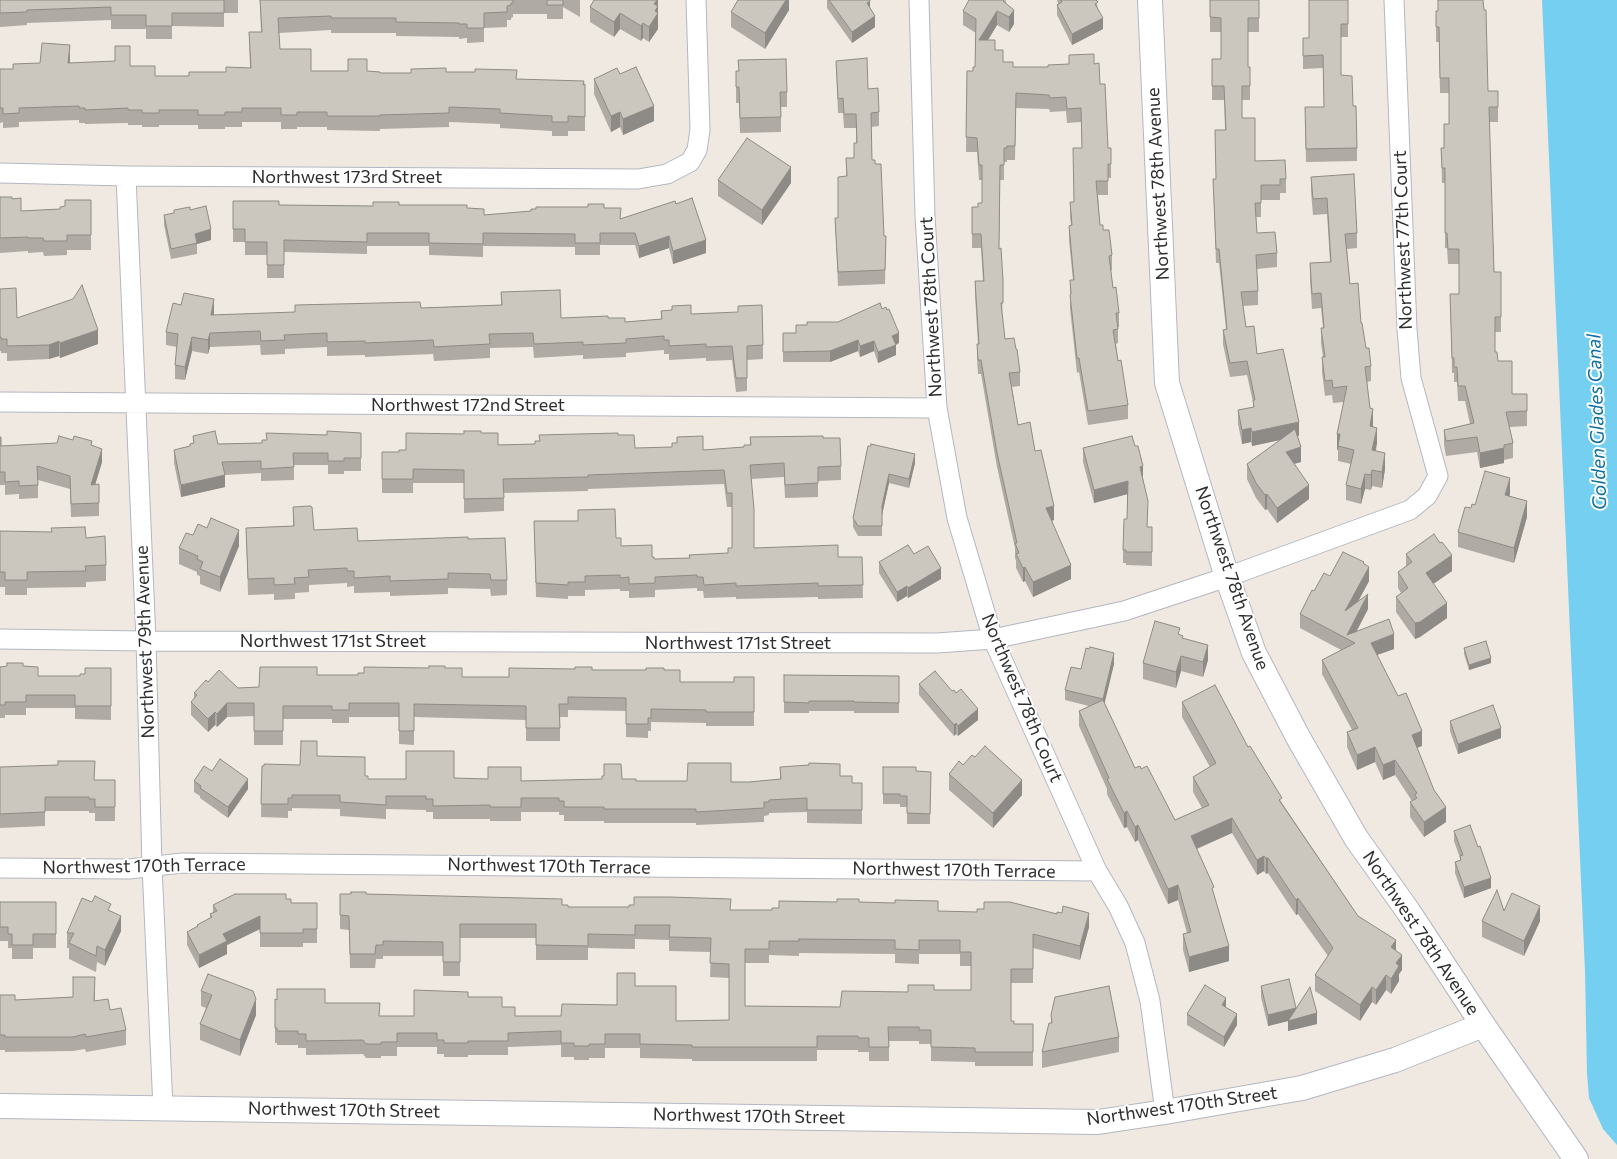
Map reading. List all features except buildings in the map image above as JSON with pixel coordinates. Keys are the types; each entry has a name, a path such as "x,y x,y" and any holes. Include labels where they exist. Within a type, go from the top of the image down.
{"street":[{"name":"Northwest 173rd Street","path":"0,173 126,176 638,179 667,174 690,162 697,150 700,130 696,0"},
{"name":"Northwest 78th Court","path":"919,0 926,216 936,408 957,518 993,639 1098,871 1118,906 1135,943 1150,1000 1165,1112"},
{"name":"Northwest 78th Avenue","path":"1150,0 1167,383 1227,577 1254,653 1308,755 1356,838 1408,910 1483,1025 1576,1159"},
{"name":"Northwest 77th Court","path":"1394,0 1407,329 1411,378 1438,476"},
{"name":"Northwest 79th Avenue","path":"126,176 146,641 152,866 163,1108"},
{"name":"Northwest 172nd Street","path":"0,402 936,408"},
{"name":"Northwest 171st Street","path":"0,639 938,643 993,639 1124,611 1227,577 1410,510 1427,496 1438,476"},
{"name":"Northwest 170th Terrace","path":"0,868 129,869 182,863 1098,871"},
{"name":"Northwest 170th Street","path":"0,1106 1098,1122 1302,1088 1395,1060 1483,1025"}],"water":[{"name":"Golden Glades Canal","path":"1542,0 1617,0 1617,1145 1603,1129 1589,1098 1587,1073 1585,971"}]}
